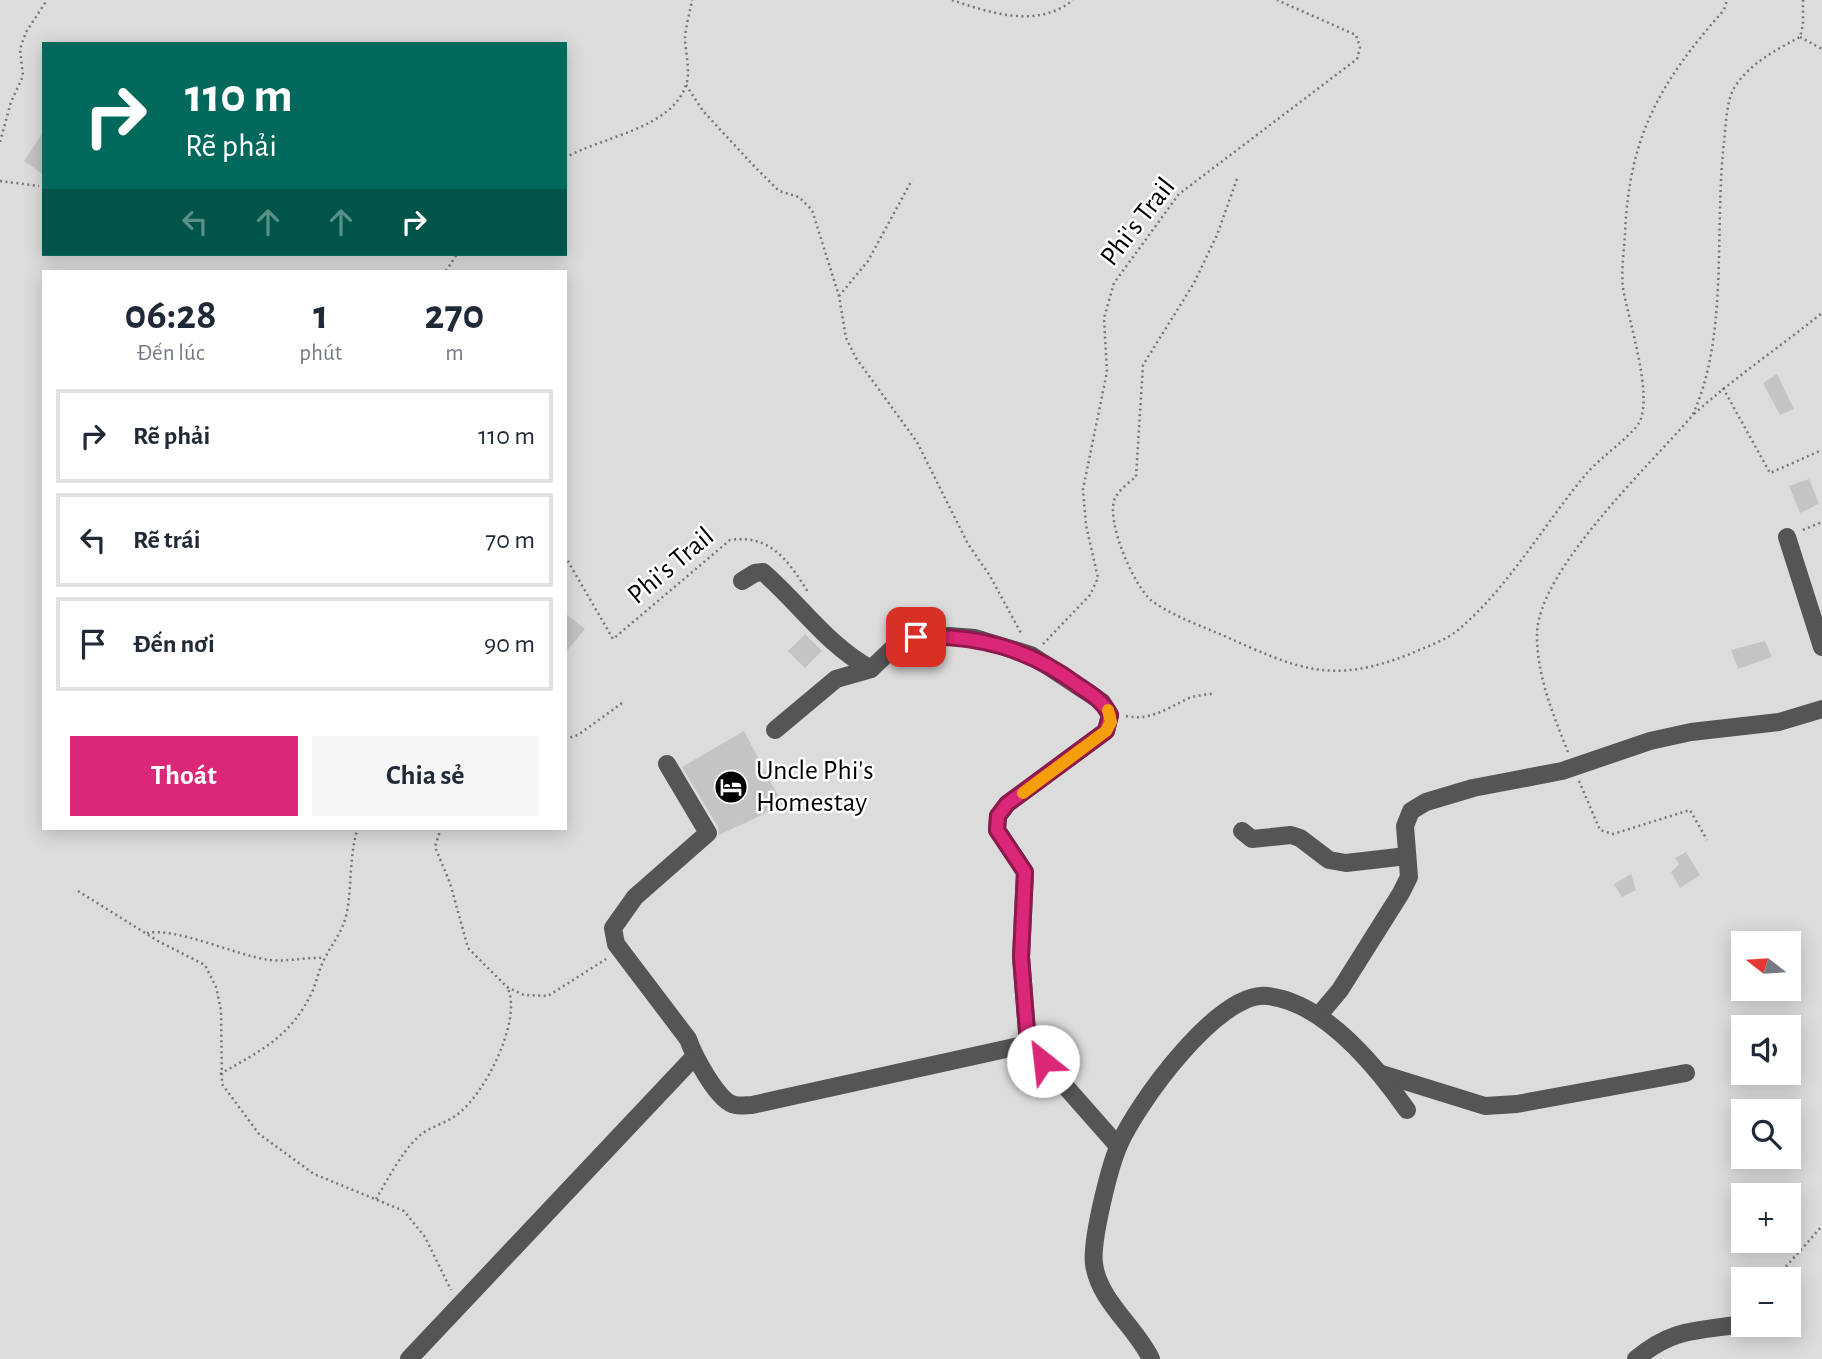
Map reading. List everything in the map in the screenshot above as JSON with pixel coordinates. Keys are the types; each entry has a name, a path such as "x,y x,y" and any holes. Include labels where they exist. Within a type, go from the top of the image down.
{"street":[{"path":"1787,537 1822,647"},
{"path":"742,581 755,573 763,572 790,595 819,629 848,656 871,669"},
{"path":"775,730 836,679 871,669 893,648 916,637 975,638 1031,655 1063,674 1107,708 1111,722 1106,731 1007,804 998,816 997,830 1025,872 1021,957 1028,1044 1118,1146"},
{"path":"1319,1016 1359,961 1409,877 1405,826 1411,811 1426,802 1473,788 1573,767 1650,741 1691,732 1779,722 1822,709"},
{"path":"667,764 708,833 635,897 613,928 621,953 688,1039 694,1057 722,1098 734,1105 752,1105 1028,1044"},
{"path":"1242,831 1252,839 1283,835 1300,838 1329,860 1346,863 1407,856"},
{"path":"1152,1359 1141,1340 1115,1308 1094,1266 1094,1241 1118,1146 1170,1065 1199,1033 1248,1000 1264,996 1296,1003 1319,1016 1382,1074 1407,1110"},
{"path":"409,1359 694,1057"},
{"path":"1382,1074 1485,1106 1517,1104 1686,1073"},
{"path":"1636,1359 1659,1340 1688,1331 1731,1326"}],"path":[{"path":"0,142 11,102 23,76 20,49 47,0"},
{"path":"567,157 582,148 637,130 676,103 686,85 685,36 692,0"},
{"path":"952,0 999,14 1030,18 1066,6 1073,0"},
{"name":"Phi's Trail","path":"1031,655 1090,595 1098,578 1086,525 1083,489 1107,372 1104,318 1114,283 1179,194 1332,81 1357,58 1360,47 1356,35 1277,0"},
{"path":"1237,179 1217,234 1194,283 1143,365 1136,477 1115,498 1112,516 1140,589 1152,601 1177,615 1296,666 1329,672 1360,671 1390,662 1455,633 1507,576 1558,507 1593,467 1639,423 1643,399 1622,284 1631,167 1645,122 1667,81 1724,10 1727,0"},
{"path":"1692,416 1703,393 1714,352 1719,185 1734,87 1769,53 1800,37 1803,0"},
{"path":"1800,37 1822,49"},
{"path":"686,85 703,111 752,165 779,191 799,197 812,209 839,296 846,338 856,358 917,443 968,544 990,576 1031,655"},
{"path":"839,296 868,261 912,180"},
{"path":"0,181 39,186"},
{"path":"1707,840 1690,810 1613,834 1600,830 1573,767 1542,682 1537,631 1549,592 1573,553 1692,416 1723,388 1822,313"},
{"path":"1723,388 1770,473 1822,450"},
{"path":"1787,537 1822,522"},
{"name":"Phi's Trail","path":"567,559 613,639 730,540 754,539 780,552 811,597"},
{"path":"1107,708 1137,718 1155,715 1190,698 1215,693"},
{"path":"567,738 578,735 622,703"},
{"path":"220,1074 275,1042 292,1027 313,990 324,958 338,939 346,916 357,830"},
{"path":"440,830 435,847 450,883 468,948 507,987 524,995 548,996 607,958 621,953"},
{"path":"78,891 205,965 216,988 220,1010 222,1084 259,1134 314,1174 404,1212 425,1237 449,1288 465,1300"},
{"path":"146,933 160,930 240,954 270,960 324,958"},
{"path":"376,1199 417,1138 457,1115 472,1099 492,1069 511,1014 512,999 507,987"},
{"path":"1786,1267 1822,1226"}],"shaded area":[{"path":"0,0 1822,0 1822,1359 0,1359"}],"building":[{"path":"42,134 42,174 24,161"},
{"path":"1777,374 1794,409 1780,415 1763,383"},
{"path":"1809,479 1819,504 1800,513 1789,486"},
{"path":"567,615 585,629 567,651"},
{"path":"805,634 822,651 805,668 788,651"},
{"path":"1765,641 1772,657 1738,669 1731,650"},
{"name":"Uncle Phi's Homestay","path":"744,731 783,805 719,835 718,827 682,767"},
{"path":"1686,852 1700,875 1680,888 1671,872 1679,864 1675,858"},
{"path":"1631,874 1636,890 1622,897 1614,884"}],"slow traffic":[{"path":"1023,793 1106,731 1111,722 1108,710"}],"place":[{"name":"Uncle Phi's Homestay","path":"731,787"}],"route":[{"path":"916,637 975,638 1031,655 1102,702 1110,715 1111,722 1106,731 1007,804 998,816 997,830 1025,872 1021,957 1028,1044 1043,1061"}]}
